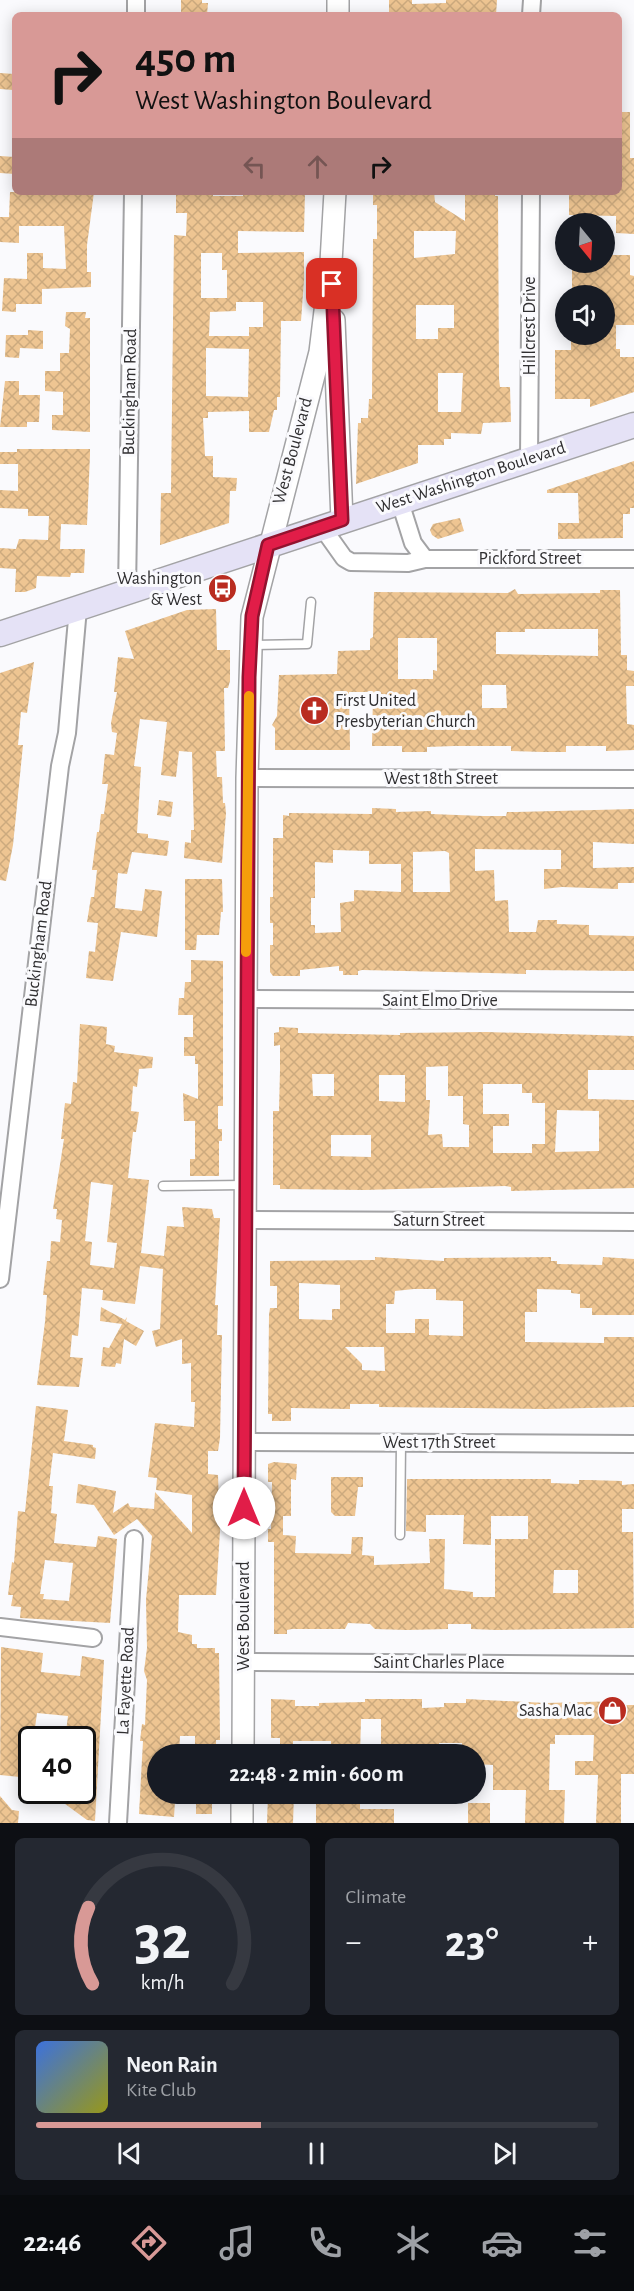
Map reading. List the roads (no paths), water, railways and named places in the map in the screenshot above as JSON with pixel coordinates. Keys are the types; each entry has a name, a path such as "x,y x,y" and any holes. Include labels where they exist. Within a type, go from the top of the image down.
{"main road":[{"name":"West Washington Boulevard","path":"0,633 634,425"}],"street":[{"name":"Buckingham Road","path":"127,592 133,195"},
{"name":"West Boulevard","path":"332,524 331,262 335,195"},
{"name":"Hillcrest Drive","path":"529,460 531,195"},
{"name":"West Boulevard","path":"243,1744 247,778 252,616 268,545 320,352 331,262"},
{"path":"400,502 413,543 425,559"},
{"name":"Pickford Street","path":"332,524 344,558 351,562 408,563 425,559 634,560"},
{"name":"Buckingham Road","path":"0,1279 58,778 67,732 78,608"},
{"name":"West 18th Street","path":"247,778 634,779"},
{"name":"Saint Elmo Drive","path":"246,999 634,1001"},
{"name":"Saturn Street","path":"244,1220 634,1222"},
{"name":"West 17th Street","path":"244,1442 634,1444"},
{"name":"La Fayette Road","path":"118,1823 134,1539"},
{"path":"0,1627 93,1638"},
{"name":"Saint Charles Place","path":"243,1662 634,1665"},
{"path":"242,1804 242,1823"}],"lane":[{"path":"251,645 307,644 311,602"},
{"path":"163,1186 245,1185"},
{"path":"400,1535 401,1443"}],"place":[{"name":"Washington & West","path":"223,589"},
{"name":"First United Presbyterian Church","path":"314,711"},
{"name":"Sasha Mac","path":"613,1711"}]}
